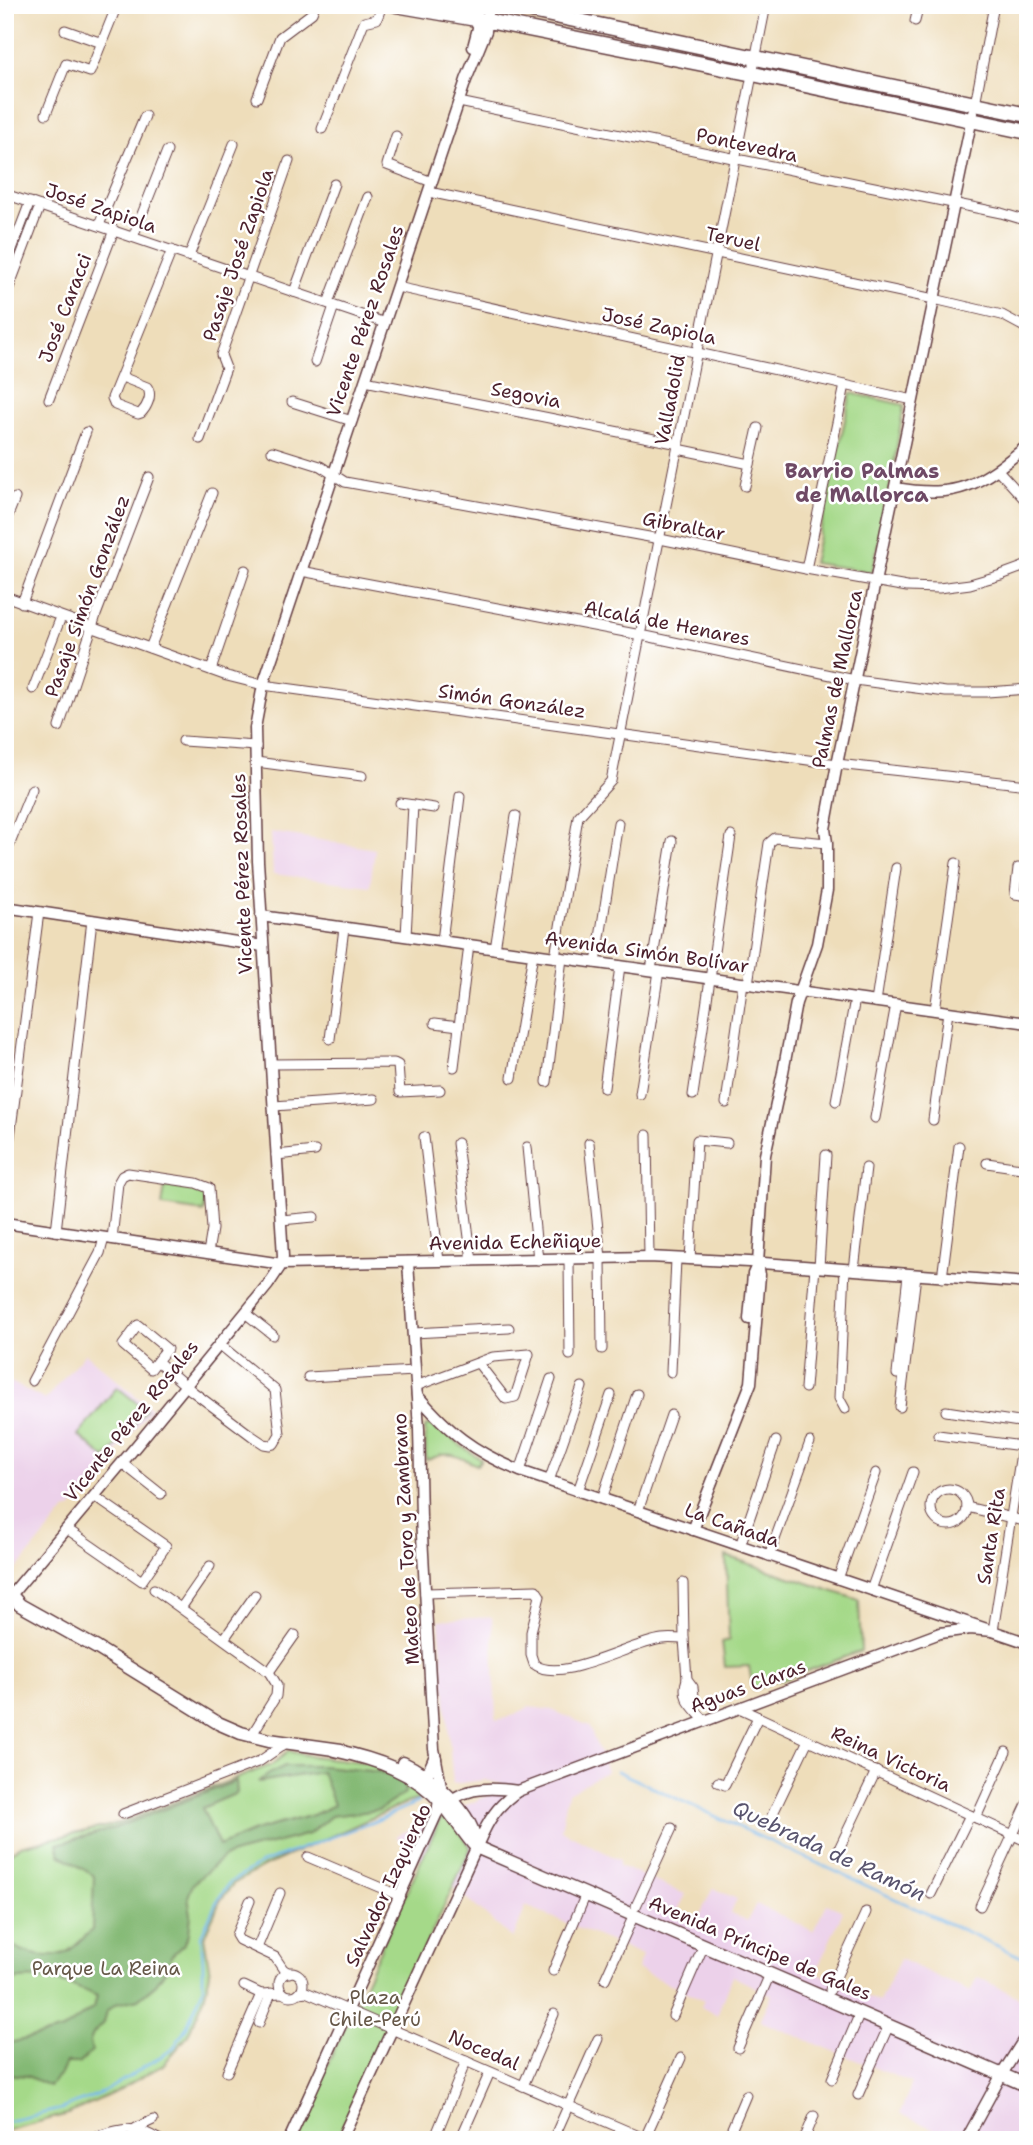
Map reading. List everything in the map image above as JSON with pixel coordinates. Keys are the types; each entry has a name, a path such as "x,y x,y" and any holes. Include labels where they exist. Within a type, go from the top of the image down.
{"main road":[{"path":"397,5 481,16 1028,132"},
{"path":"503,5 546,10 1026,115"},
{"path":"7,1598 97,1648 206,1718 251,1736 393,1759 421,1773 442,1802"},
{"path":"334,1749 380,1761 408,1774 474,1829 476,1847"},
{"path":"421,1773 429,1770 435,1758"},
{"name":"Avenida Príncipe de Gales","path":"476,1847 586,1894 635,1910 704,1945 1028,2086"}],"street":[{"path":"46,114 66,64 90,72 117,5"},
{"path":"257,98 280,37 312,13 315,5"},
{"path":"322,129 364,22 377,19 382,5"},
{"name":"Vicente Pérez Rosales","path":"7,1598 122,1463 268,1285 282,1264 261,916 255,728 263,685 459,102 481,16 489,5"},
{"name":"Valladolid","path":"547,1082 559,957 578,817 611,781 766,5"},
{"path":"915,21 919,5"},
{"path":"975,104 994,5"},
{"path":"65,30 102,43"},
{"path":"1026,115 1028,97"},
{"name":"Pontevedra","path":"459,102 1028,221"},
{"name":"Palmas de Mallorca","path":"693,1530 745,1397 752,1274 758,1263 765,1155 798,991 817,944 827,890 825,830 837,764 975,104"},
{"path":"99,225 145,116"},
{"name":"Teruel","path":"396,136 387,164 430,187 1002,315 1028,329"},
{"path":"189,256 234,144"},
{"path":"133,237 167,151"},
{"name":"Pasaje José Zapiola","path":"200,439 226,368 221,355 289,161"},
{"path":"294,292 334,184"},
{"name":"José Zapiola","path":"5,194 385,323"},
{"path":"315,362 331,304 368,197"},
{"path":"5,268 30,202"},
{"path":"5,298 40,206"},
{"name":"José Caracci","path":"49,399 114,230"},
{"path":"122,377 147,387 150,391 141,413 113,402 122,377 172,250"},
{"name":"José Zapiola","path":"397,287 914,400"},
{"name":"Segovia","path":"365,381 750,464"},
{"path":"806,569 845,385"},
{"path":"292,402 352,421"},
{"path":"745,486 758,428"},
{"path":"22,603 86,432"},
{"path":"895,488 951,491 978,482 998,470 1028,445"},
{"name":"Gibraltar","path":"272,451 320,466 345,482 907,587 955,586 986,580 1028,565"},
{"path":"998,470 1028,503"},
{"name":"Pasaje Simón González","path":"59,727 92,628 149,477"},
{"path":"150,648 212,493"},
{"path":"5,523 15,498"},
{"path":"211,670 245,570"},
{"name":"Alcalá de Henares","path":"301,571 641,635 855,680 946,692 1028,689"},
{"name":"Simón González","path":"5,597 211,670 263,685 837,764 1028,785"},
{"name":"Pasaje Simón González","path":"33,689 61,617"},
{"path":"183,741 256,746"},
{"path":"256,762 362,776"},
{"path":"5,856 32,789"},
{"path":"442,941 460,796"},
{"path":"400,803 435,808"},
{"path":"406,936 413,805"},
{"path":"495,949 516,816"},
{"path":"596,963 618,823"},
{"path":"693,1094 731,836"},
{"path":"726,1103 769,843 775,838 827,843"},
{"path":"640,1094 672,841"},
{"path":"935,1010 956,863"},
{"path":"1018,867 1015,894 1028,896"},
{"path":"876,1002 896,868"},
{"path":"5,907 263,946"},
{"path":"5,1175 39,912"},
{"name":"Avenida Simón Bolívar","path":"261,916 1028,1023"},
{"path":"56,1231 92,920"},
{"path":"330,1040 344,928"},
{"path":"454,1067 470,945"},
{"path":"512,1078 533,954"},
{"path":"604,1088 620,966"},
{"path":"836,1101 855,999"},
{"path":"875,1118 896,1004"},
{"path":"933,1120 948,1012"},
{"path":"435,1023 459,1026"},
{"path":"271,1064 394,1063 399,1069 400,1092 440,1090"},
{"path":"274,1105 374,1099"},
{"path":"647,1135 649,1258"},
{"path":"424,1137 439,1261"},
{"path":"690,1259 698,1140 727,1143"},
{"path":"457,1143 472,1261"},
{"path":"589,1143 601,1258 602,1349"},
{"path":"942,1278 959,1146"},
{"path":"527,1147 538,1260"},
{"path":"276,1155 315,1151"},
{"path":"805,1388 826,1155"},
{"path":"987,1163 1028,1169"},
{"path":"845,1409 839,1398 850,1270 866,1168"},
{"path":"33,1381 108,1238 118,1183 122,1176 128,1173 196,1182 209,1188 212,1229 208,1253"},
{"path":"281,1220 314,1217"},
{"name":"Avenida Echeñique","path":"5,1223 282,1264 690,1259 1028,1283"},
{"path":"569,1259 570,1355"},
{"path":"671,1372 676,1259"},
{"name":"Mateo de Toro y Zambrano","path":"408,1262 435,1758 442,1802"},
{"path":"897,1374 912,1275"},
{"path":"900,1407 912,1275"},
{"path":"245,1313 273,1335"},
{"path":"138,1325 167,1349 158,1361 151,1369 123,1345 138,1325"},
{"path":"412,1334 509,1328"},
{"path":"158,1361 264,1444 274,1444 280,1434 275,1390 219,1344"},
{"path":"417,1390 478,1363 493,1357 529,1354 515,1397 506,1399 478,1363"},
{"path":"308,1377 415,1371"},
{"path":"520,1471 551,1379"},
{"path":"550,1481 582,1387"},
{"name":"La Cañada","path":"417,1390 436,1418 468,1445 520,1471 1028,1643"},
{"path":"601,1499 637,1394"},
{"path":"578,1491 611,1395"},
{"name":"Santa Rita","path":"993,1631 1028,1409"},
{"path":"946,1411 1026,1423"},
{"path":"418,1415 436,1418"},
{"path":"638,1511 671,1415"},
{"path":"938,1435 1022,1447"},
{"path":"740,1546 775,1441"},
{"path":"769,1556 810,1442"},
{"path":"122,1463 162,1494"},
{"path":"871,1590 913,1472"},
{"path":"838,1579 876,1473"},
{"path":"947,1489 963,1496 967,1507 964,1518 948,1526 937,1521 930,1505 936,1494 947,1489"},
{"path":"67,1529 142,1581 166,1546 94,1496"},
{"path":"967,1507 1028,1522"},
{"path":"181,1608 210,1566"},
{"path":"683,1583 687,1677 693,1687 694,1696 690,1702 704,1720"},
{"path":"154,1589 269,1672 277,1685 276,1696 251,1736"},
{"path":"425,1593 536,1590 540,1596 530,1641 534,1664 539,1667 563,1671 662,1639 684,1639"},
{"path":"224,1639 255,1595"},
{"path":"938,1613 944,1622 940,1633"},
{"name":"Aguas Claras","path":"476,1847 495,1810 518,1791 940,1633 970,1629 993,1631"},
{"path":"269,1672 295,1635"},
{"name":"Reina Victoria","path":"739,1708 1028,1842"},
{"path":"718,1782 725,1785 758,1717"},
{"path":"767,1826 808,1740"},
{"path":"123,1814 260,1761 286,1743"},
{"path":"931,1894 1006,1752"},
{"path":"836,1855 876,1772"},
{"path":"490,1788 495,1810"},
{"name":"Aguas Claras","path":"442,1802 490,1788 518,1791"},
{"name":"Salvador Izquierdo","path":"289,2140 442,1802"},
{"path":"980,1906 1028,1802"},
{"path":"605,1979 672,1828"},
{"path":"341,2140 476,1847"},
{"path":"308,1857 400,1896"},
{"path":"257,1948 280,1893"},
{"path":"553,1971 586,1894"},
{"path":"244,1986 291,1996 302,1991 299,1976 285,1972 275,1957 239,1940 236,1935 250,1901"},
{"path":"830,1990 866,1912"},
{"path":"673,2015 704,1945"},
{"path":"259,2023 285,1972"},
{"path":"737,2048 770,1974"},
{"name":"Nocedal","path":"302,1991 568,2105 619,2133 647,2139"},
{"path":"227,2071 274,1992"},
{"path":"832,2080 860,2013"},
{"path":"523,2086 554,2014"},
{"path":"858,2095 889,2025"},
{"path":"966,2140 1028,2033"},
{"path":"553,2140 598,2039"},
{"path":"647,2139 681,2058"},
{"path":"434,2140 466,2061"},
{"path":"460,2140 490,2071"},
{"path":"727,2140 746,2095"},
{"path":"804,2140 814,2116"},
{"path":"85,2140 126,2128 136,2128 153,2120"},
{"path":"136,2128 160,2140"}],"shaded area":[{"path":"271,832 375,849 370,886 273,874"},
{"path":"85,1353 151,1409 72,1508 64,1512 13,1574 6,1575 5,1379 45,1400"},
{"path":"492,1617 496,1720 530,1707 552,1710 589,1726 607,1771 568,1793 561,1830 620,1860 619,1866 685,1894 677,1912 697,1921 713,1888 737,1899 731,1913 747,1921 756,1904 813,1931 827,1904 843,1911 816,1972 879,2002 900,1959 970,1992 978,1977 1028,2002 1028,2140 959,2140 900,2114 912,2083 760,2021 772,1995 732,1976 717,2015 701,2007 704,2000 637,1969 642,1955 526,1906 513,1939 395,1836 510,1786 485,1780 453,1784 439,1620"}],"green space":[{"path":"851,393 904,405 872,572 813,563"},
{"path":"165,1186 204,1192 204,1212 162,1206"},
{"path":"117,1387 146,1410 106,1459 78,1435"},
{"path":"438,1423 457,1443 481,1459 477,1465 451,1455 426,1460 425,1427"},
{"path":"726,1556 859,1600 861,1651 783,1680 767,1681 767,1685 753,1690 749,1666 725,1667 722,1642 729,1640"},
{"name":"Parque La Reina","path":"289,1751 380,1765 410,1779 426,1797 403,1804 265,1866 233,1884 220,1901 204,1937 210,1973 204,1998 187,2037 163,2065 68,2114 5,2131 5,1856 20,1846 117,1824 271,1765"},
{"path":"285,1766 323,1766 380,1772 404,1781 405,1793 379,1810 331,1816 309,1834 224,1857 193,1884 188,1897 191,1914 189,1934 184,1944 171,1956 169,1965 156,1984 138,1999 116,2004 106,2012 103,2023 90,2041 92,2051 79,2063 66,2063 61,2074 49,2086 27,2076 5,2074 5,2044 63,2030 94,2007 97,1996 75,1987 40,1979 5,1982 5,1941 18,1949 41,1956 57,1955 72,1949 92,1930 94,1876 60,1854 57,1844 115,1828 236,1781 237,1793 202,1808 219,1846 257,1830 313,1815 334,1805 322,1772 258,1782"},
{"name":"Plaza Chile-Perú","path":"446,1813 470,1846 470,1850 336,2140 293,2140 442,1815"}],"waterway":[{"name":"Quebrada de Ramón","path":"617,1771 1028,1960"},
{"name":"Quebrada de Ramón","path":"5,2122 61,2109 104,2092 173,2049 187,2026 203,1989 201,1936 216,1903 229,1883 262,1863 373,1822 418,1802"}],"district":[{"name":"Barrio Palmas de Mallorca","path":"862,483"}]}
